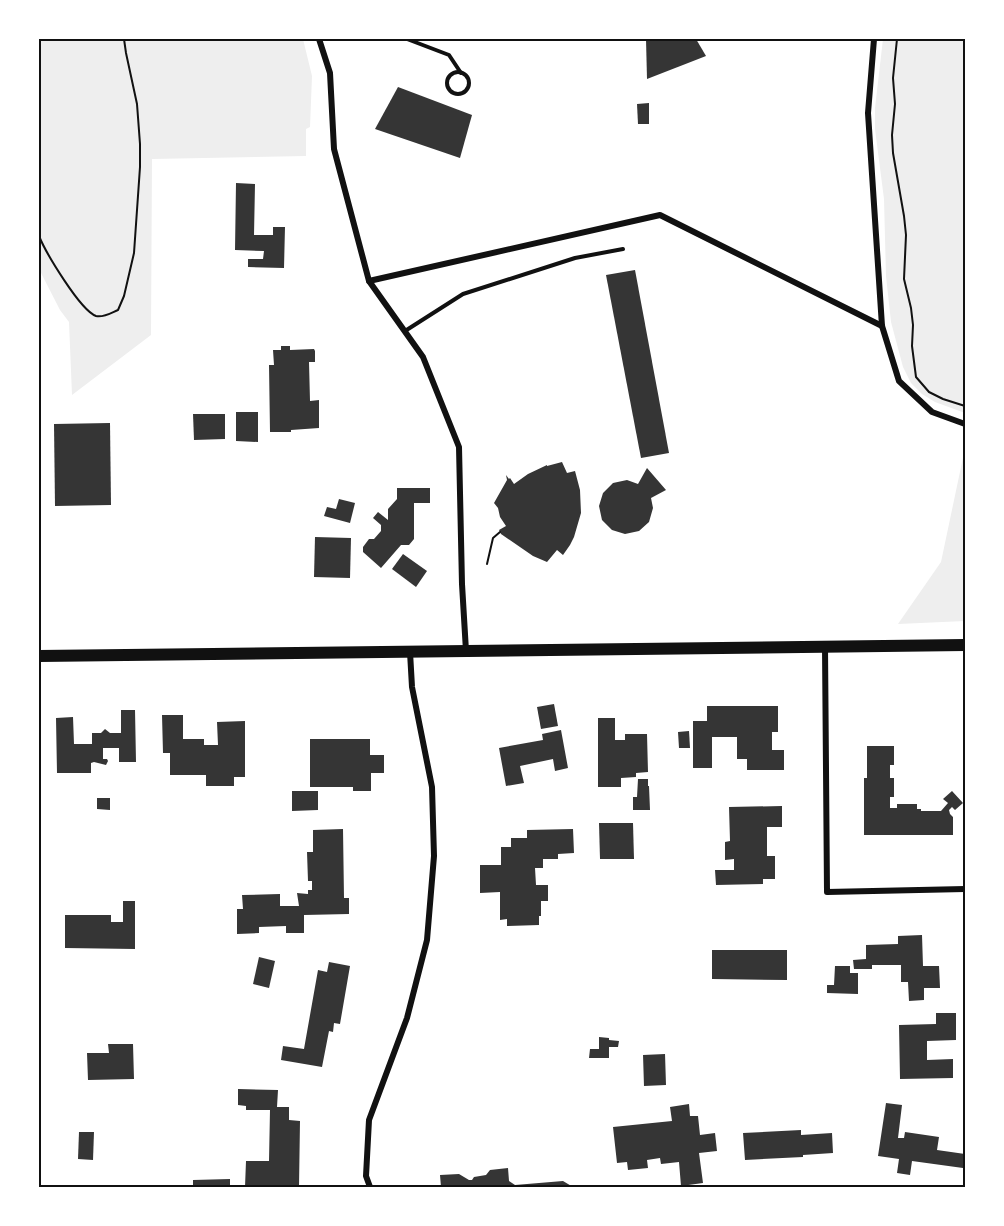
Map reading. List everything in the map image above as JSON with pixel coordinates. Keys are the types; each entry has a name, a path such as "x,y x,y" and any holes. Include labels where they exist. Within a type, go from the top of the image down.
{"main road":[{"path":"39,656 965,645"}],"street":[{"path":"319,39 330,73 334,150 369,281 423,357 459,447 466,651"},
{"path":"874,39 868,113 882,326 899,381 932,412 965,424"},
{"path":"369,281 660,215 882,326"},
{"path":"825,647 826,892 965,889"},
{"path":"370,1187 366,1176 369,1120 407,1018 427,940 434,856 432,787 412,687 410,652"}],"lane":[{"path":"407,39 449,55 469,83 462,94 455,94 447,86 448,79 453,74 461,73"},
{"path":"405,331 463,294 575,258 623,249"}],"path":[{"path":"39,236 48,256 84,307 94,315 100,316 118,310 124,296 134,253 140,155 137,104 124,39"},
{"path":"897,39 893,78 895,104 893,144 906,235 904,279 911,308 916,377 929,392 965,406"},
{"path":"487,564 493,538 500,532"}],"shaded area":[{"path":"39,39 303,39 312,76 310,127 306,129 306,156 152,159 151,335 72,395 69,322 60,310 39,269"},
{"path":"883,39 965,39 965,413 935,402 911,383 903,367 891,322 886,276 884,199 875,129 875,108"},
{"path":"965,448 965,621 898,624 941,562"}],"building":[{"path":"646,39 696,39 706,56 647,79"},
{"path":"398,87 472,115 460,158 375,129"},
{"path":"649,103 649,124 638,124 637,104"},
{"path":"236,183 255,184 254,235 273,235 273,227 285,227 284,268 248,267 248,259 263,259 264,251 235,250"},
{"path":"635,270 669,453 641,458 606,275"},
{"path":"281,346 290,346 290,350 314,349 315,351 315,362 309,362 310,401 319,400 319,428 270,432 269,365 274,365 273,350 281,350"},
{"path":"236,412 258,412 258,442 236,441"},
{"path":"193,414 225,414 225,439 194,440"},
{"path":"110,423 111,505 55,506 54,424"},
{"path":"562,462 567,473 575,471 580,490 581,513 570,545 563,555 557,550 547,562 533,556 501,534 499,530 506,526 494,503 507,480 506,475 514,484 547,465"},
{"path":"647,468 666,490 651,498 653,508 649,522 639,531 625,534 612,530 602,520 599,506 603,493 613,483 627,480 638,484"},
{"path":"397,488 430,488 430,503 414,503 414,539 409,545 401,545 381,568 363,552 363,547 369,539 374,539 381,531 381,525 373,518 378,512 388,520 388,509 397,499"},
{"path":"339,499 355,503 350,523 324,516 327,507 336,509"},
{"path":"315,537 351,538 350,578 314,577"},
{"path":"403,554 427,571 416,587 392,569"},
{"path":"554,704 558,726 541,729 537,707"},
{"path":"707,706 778,706 778,732 772,732 772,750 784,750 784,770 747,770 747,759 737,759 737,737 712,737 712,768 693,768 693,721 707,721"},
{"path":"121,710 135,710 136,762 119,762 119,748 103,748 103,759 108,761 106,765 91,763 91,773 57,773 56,718 73,717 74,744 92,744 92,733 101,733 105,729 110,733 121,733"},
{"path":"162,715 183,715 183,739 204,739 204,745 218,745 217,722 245,721 245,777 234,777 234,786 206,786 206,775 170,775 170,753 163,753"},
{"path":"598,718 615,718 615,740 625,740 625,734 647,734 648,772 636,773 636,777 621,778 621,787 598,787"},
{"path":"561,730 568,768 555,771 553,759 520,766 524,783 506,786 499,748 543,740 542,734"},
{"path":"689,731 690,748 679,748 678,732"},
{"path":"310,739 370,739 370,755 384,755 384,773 371,773 371,791 353,791 353,787 310,787"},
{"path":"867,746 894,746 894,765 890,765 890,778 894,778 894,797 890,797 890,808 897,808 897,804 917,804 917,809 921,811 941,811 948,803 943,799 952,791 963,803 955,810 952,807 949,810 953,817 953,835 864,835 864,778 867,778"},
{"path":"638,779 648,779 650,810 633,810 633,797 637,797"},
{"path":"292,791 318,791 318,810 292,811"},
{"path":"97,798 110,798 110,810 97,809"},
{"path":"782,806 782,827 767,827 767,856 775,856 775,879 763,879 763,884 716,885 715,870 734,870 734,859 725,860 725,842 730,841 729,807"},
{"path":"599,823 633,823 634,859 600,859"},
{"path":"343,829 344,898 349,898 349,914 304,915 304,933 286,933 286,926 259,927 259,933 237,934 237,909 243,909 242,895 280,894 280,906 299,906 297,893 308,894 308,890 312,890 312,881 308,881 307,852 313,852 313,830"},
{"path":"573,829 574,853 558,854 558,859 543,859 543,868 535,868 536,885 548,885 548,901 541,901 539,925 507,926 507,919 500,920 500,892 480,893 480,865 501,865 501,847 511,847 511,838 527,838 527,830"},
{"path":"123,901 135,901 135,949 65,948 65,915 111,915 111,922 123,922"},
{"path":"922,935 923,966 939,966 940,988 924,988 924,1000 909,1001 908,982 901,982 901,965 872,965 872,969 854,969 853,960 866,959 866,945 898,944 898,936"},
{"path":"712,950 787,950 787,980 712,979"},
{"path":"259,957 275,961 269,988 253,984"},
{"path":"329,962 350,966 340,1024 334,1023 333,1032 329,1031 322,1067 281,1060 283,1046 304,1049 318,970 327,972"},
{"path":"835,966 850,966 850,973 858,973 858,994 827,993 827,985 834,985"},
{"path":"936,1013 956,1013 956,1040 927,1041 927,1060 953,1059 953,1078 900,1079 899,1025 936,1024"},
{"path":"599,1037 619,1041 618,1047 609,1047 609,1058 589,1058 590,1049 599,1049"},
{"path":"108,1044 133,1044 134,1079 88,1080 87,1053 109,1053"},
{"path":"665,1054 666,1085 644,1086 643,1055"},
{"path":"238,1089 278,1090 277,1107 289,1107 289,1120 300,1121 299,1187 245,1187 246,1161 269,1161 270,1110 246,1110 246,1106 238,1105"},
{"path":"886,1103 902,1105 898,1138 904,1138 905,1132 939,1137 937,1150 965,1154 963,1168 912,1161 910,1175 897,1173 899,1159 878,1156"},
{"path":"689,1104 690,1116 698,1116 700,1135 715,1133 717,1151 699,1153 703,1183 681,1186 679,1162 661,1164 660,1158 647,1160 648,1168 628,1170 627,1162 617,1163 613,1127 672,1121 670,1107"},
{"path":"801,1130 801,1135 832,1133 833,1153 745,1160 743,1133"},
{"path":"79,1132 94,1132 93,1160 78,1159"},
{"path":"508,1168 509,1181 515,1185 563,1181 573,1187 441,1187 440,1175 459,1174 472,1180 474,1177 486,1175 490,1170"},
{"path":"230,1179 230,1187 193,1187 193,1180"}]}
